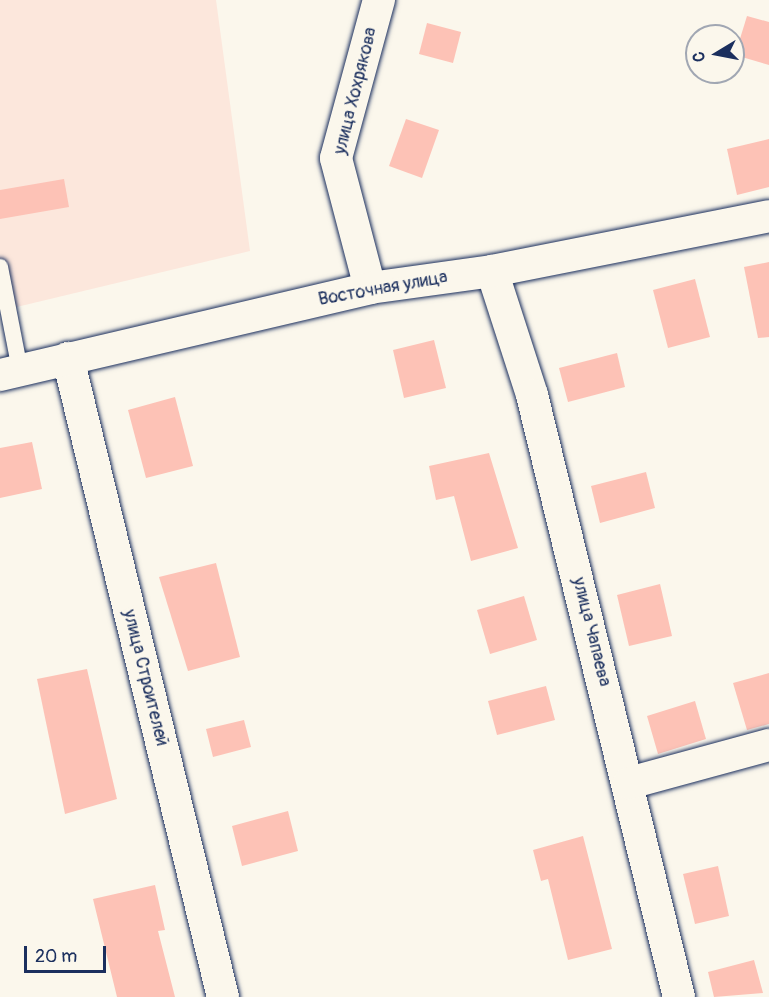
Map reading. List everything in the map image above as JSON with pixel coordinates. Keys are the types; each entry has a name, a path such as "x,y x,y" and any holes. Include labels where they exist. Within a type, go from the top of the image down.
{"street":[{"name":"улица Хохрякова","path":"370,288 336,158 379,0"},
{"name":"Восточная улица","path":"10,372 370,288 492,271 769,216"},
{"name":"улица Чапаева","path":"492,271 532,395 629,783 679,997"},
{"name":"улица Строителей","path":"68,358 223,997"},
{"path":"629,783 769,745"}],"lane":[{"path":"0,267 10,372"}],"shaded area":[{"path":"0,0 216,0 250,251 0,311"}],"building":[{"path":"747,16 769,22 769,65 745,58 745,24"},
{"path":"427,23 461,32 453,63 419,54"},
{"path":"406,119 439,130 422,178 389,166"},
{"path":"769,139 769,187 737,195 727,149"},
{"path":"64,179 69,207 0,219 0,190"},
{"path":"769,262 769,337 758,338 744,267"},
{"path":"695,279 710,337 668,348 653,290"},
{"path":"434,340 446,388 404,398 393,350"},
{"path":"617,353 625,387 568,402 559,368"},
{"path":"175,397 193,466 146,478 128,410"},
{"path":"32,442 42,489 0,498 0,448"},
{"path":"489,453 518,548 471,561 454,496 436,500 429,466"},
{"path":"646,472 655,508 600,523 591,486"},
{"path":"216,563 240,657 188,671 159,577"},
{"path":"660,584 672,636 629,646 617,595"},
{"path":"524,596 537,640 490,654 477,610"},
{"path":"87,669 117,799 65,814 37,679"},
{"path":"769,673 769,724 747,730 733,683"},
{"path":"546,686 555,720 497,735 488,701"},
{"path":"695,701 706,739 658,754 647,716"},
{"path":"244,720 251,747 213,757 206,729"},
{"path":"288,811 298,851 242,866 232,826"},
{"path":"583,836 612,949 568,960 548,879 541,881 533,850"},
{"path":"718,866 729,916 695,924 683,874"},
{"path":"155,885 165,930 158,931 175,997 117,997 93,899"},
{"path":"754,960 763,993 714,997 708,972"}]}
